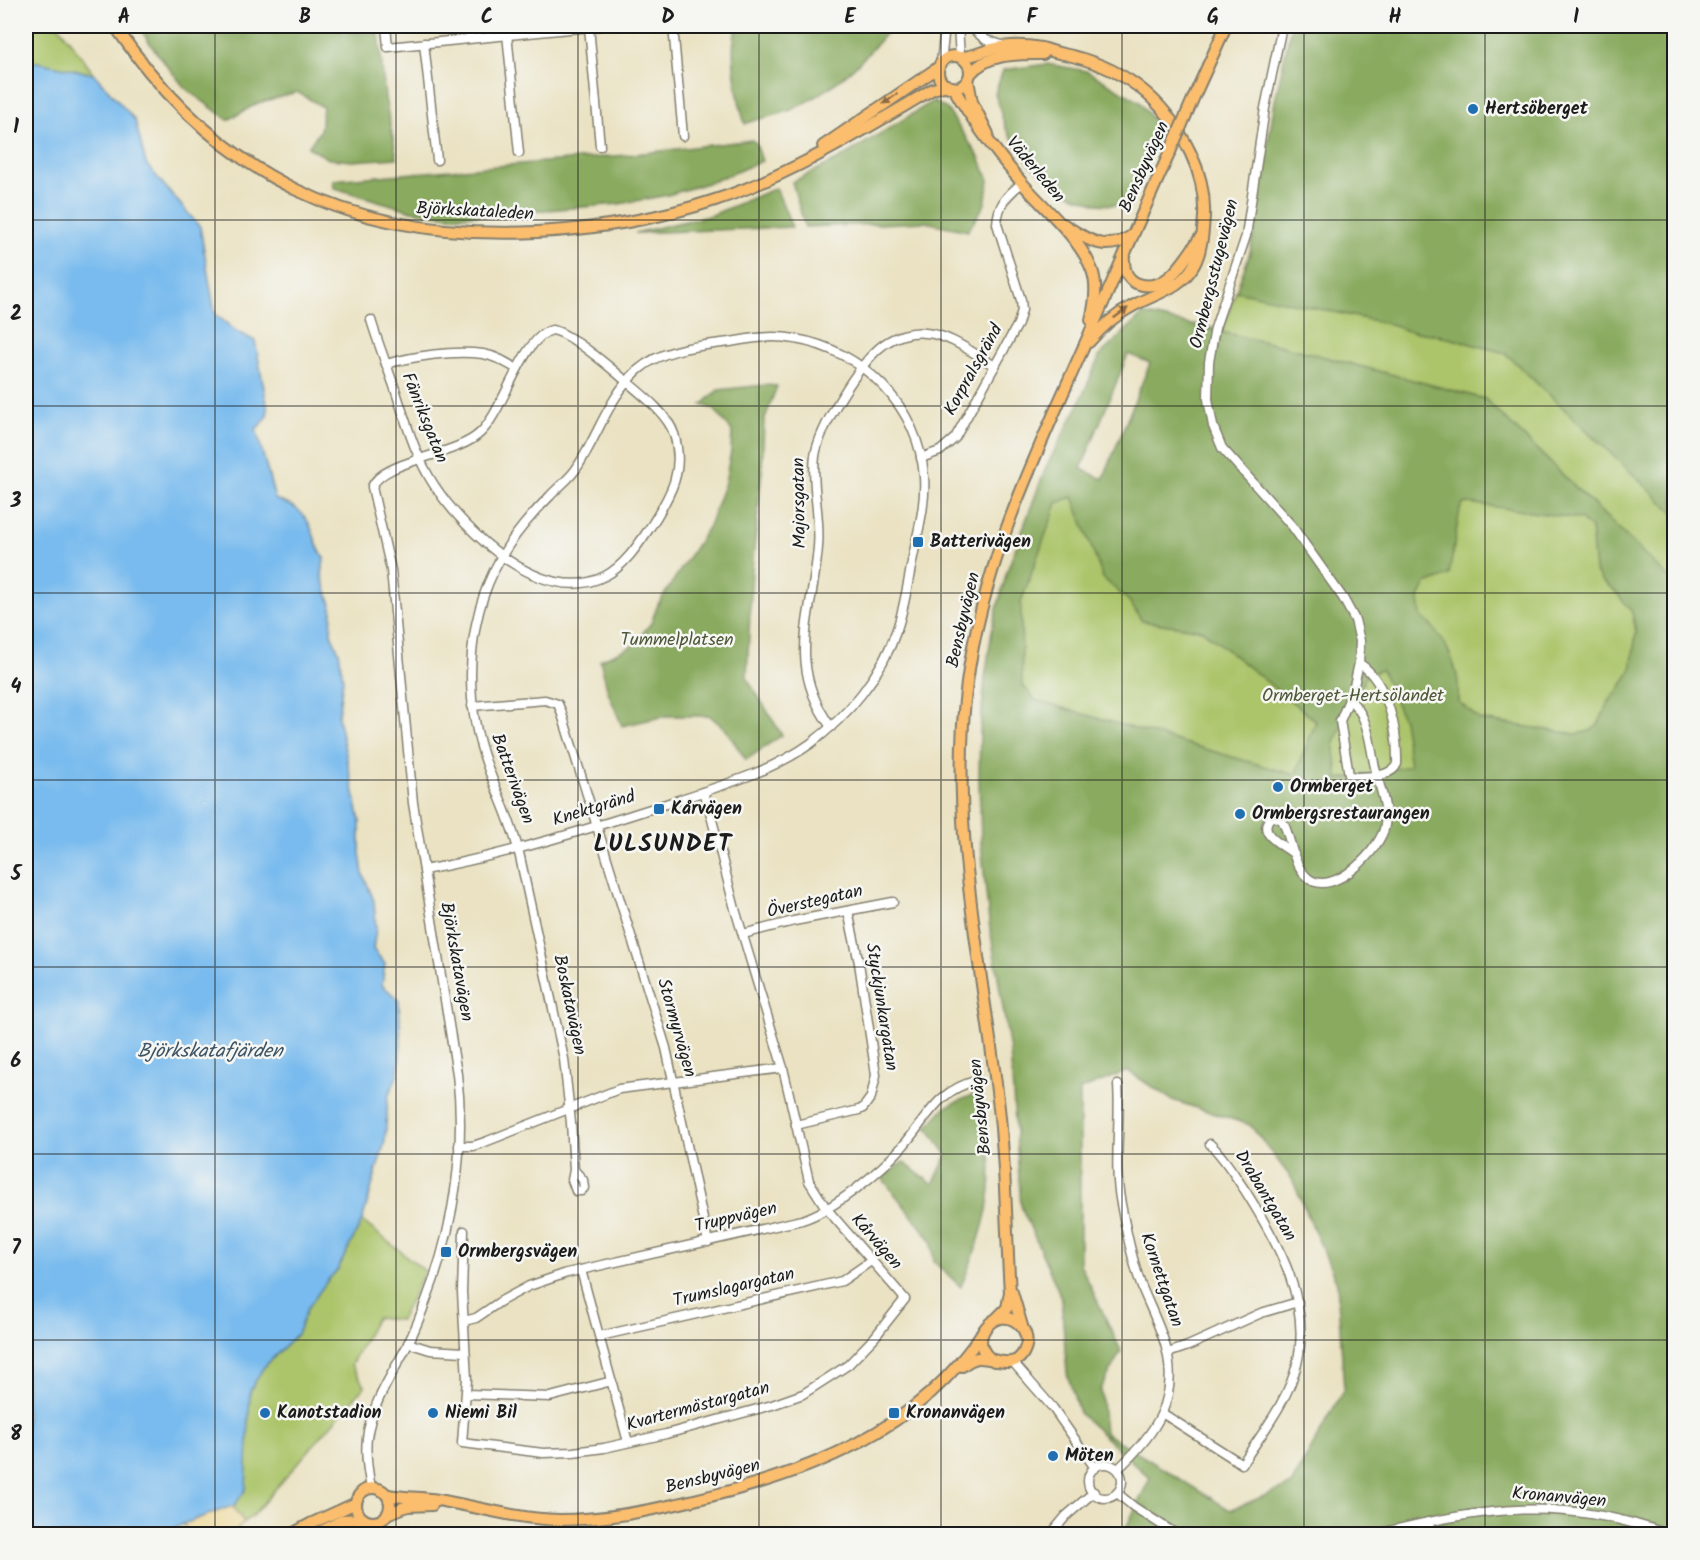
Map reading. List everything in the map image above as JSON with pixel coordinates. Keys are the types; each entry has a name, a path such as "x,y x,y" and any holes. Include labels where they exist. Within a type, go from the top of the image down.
{"main road":[{"name":"Björkskataleden","path":"115,26 166,92 199,125 252,165 311,197 346,210 394,223 430,229 485,233 585,228 637,220 715,200 797,166 836,146 933,89 950,86"},
{"name":"Bensbyvägen","path":"996,1319 1005,1312 1009,1302 1008,1267 1000,1111 968,874 962,789 966,683 978,623 1005,528 1226,26"},
{"path":"1056,52 995,58 981,63 960,86 950,86 939,77 940,65 948,57 960,57 1008,46 1035,47 1056,52 1088,60 1123,76 1152,98 1185,141 1200,180 1204,212 1199,255 1190,272 1172,287 1131,306 1117,316 1092,339 1081,354"},
{"path":"960,57 968,65 969,77"},
{"name":"Björkskataleden","path":"788,169 940,65"},
{"name":"Väderleden","path":"969,77 972,102 990,141"},
{"name":"Väderleden","path":"950,86 971,119 1084,255 1094,280 1094,304 1081,354"},
{"name":"Väderleden","path":"1056,220 1086,239 1097,243 1114,244 1133,235"},
{"path":"1124,256 1125,271 1132,280 1140,284 1157,283 1178,270 1201,238"},
{"name":"Bensbyvägen","path":"1008,1267 1012,1292 1024,1332"},
{"path":"996,1319 1014,1320 1024,1332 1025,1347 1022,1354 1012,1361 1001,1363 994,1361 983,1349 981,1338 984,1330 996,1319"},
{"name":"Bensbyvägen","path":"388,1495 438,1500 515,1516 580,1519 618,1515 734,1491 793,1473 844,1450 901,1417 929,1396 950,1376 984,1330"},
{"name":"Bensbyvägen","path":"950,1376 974,1359 994,1361"},
{"path":"316,1534 343,1520 363,1519 376,1522 383,1519 389,1513 391,1504 388,1495 381,1490 370,1488 361,1493 356,1503 357,1512 363,1519"},
{"path":"292,1534 356,1503"},
{"name":"Bensbyvägen","path":"389,1513 412,1506 457,1505"}],"street":[{"path":"386,26 388,48 600,26"},
{"path":"469,26 470,38"},
{"path":"673,26 683,136"},
{"path":"940,65 945,26"},
{"path":"958,26 960,57"},
{"path":"969,26 986,40 1008,46"},
{"name":"Ormbergsstugevägen","path":"1282,26 1264,108 1246,236 1215,328 1209,362 1208,399 1213,426 1226,453 1285,518 1348,606 1360,641 1359,663 1350,700 1340,722 1349,775 1354,777 1377,775"},
{"path":"589,27 600,146"},
{"path":"507,34 519,153"},
{"path":"424,43 438,160"},
{"name":"Korpralsgränd","path":"921,458 940,451 955,438 1018,324 1022,306 1000,236 997,215 1004,198 1022,183"},
{"name":"Fänriksgatan","path":"371,320 420,459 434,484 453,510 485,543 531,573 560,584 586,583 605,576 625,561 650,528 671,494 677,475 678,454 674,432 661,413 627,382 562,332 552,330 545,332"},
{"name":"Björkskatavägen","path":"370,1488 366,1446 370,1423 379,1399 428,1298 443,1247 451,1207 461,1118 458,1074 409,771 391,570 384,533 372,492 373,483 382,474 467,442 482,432 517,369 545,332"},
{"name":"Majorsgatan","path":"831,727 819,708 812,690 805,655 806,621 819,542 814,460 823,431 842,397 878,349 903,335 918,332 941,336 995,366"},
{"name":"Batterivägen","path":"518,849 513,828 481,748 472,706 471,676 476,629 484,598 502,556 522,527 575,472 627,382 645,365 671,352 702,346 770,337 794,338 818,344 848,356 878,380 899,406 911,427 921,458 924,479 923,503 898,626 885,658 857,700 831,727 784,760 703,792"},
{"path":"386,364 414,356 484,354 502,360 517,369"},
{"path":"1359,663 1374,676 1379,684 1395,737 1396,766 1393,771 1377,775"},
{"name":"Stormyrvägen","path":"472,706 545,700 558,704 564,717 666,1048 708,1242"},
{"path":"1294,854 1305,875 1319,883 1331,883 1358,864 1383,833 1386,809 1363,717 1350,700"},
{"name":"Knektgränd","path":"424,870 518,849 703,792"},
{"name":"Kårvägen","path":"703,792 783,1068 806,1171 813,1188 826,1208 904,1299"},
{"name":"Boskatavägen","path":"518,849 564,1059 574,1170"},
{"name":"Överstegatan","path":"743,934 794,921 893,902"},
{"name":"Styckjunkargatan","path":"796,1125 859,1110 866,1104 874,1089 876,1068 848,911"},
{"path":"459,1146 473,1146 485,1142 619,1089 783,1068"},
{"name":"Truppvägen","path":"464,1322 476,1318 529,1286 581,1270 802,1220 826,1208 884,1166 904,1146 928,1112 943,1097 978,1080"},
{"name":"Kornettgatan","path":"1118,1085 1120,1119 1117,1170 1120,1203 1138,1275 1168,1353 1169,1385 1162,1413 1147,1439 1118,1469"},
{"name":"Drabantgatan","path":"1162,1413 1242,1464 1280,1405 1293,1379 1300,1353 1298,1302 1271,1234 1224,1160 1210,1144"},
{"path":"464,1231 462,1292 467,1394 550,1397 612,1381"},
{"name":"Trumslagargatan","path":"600,1335 842,1281 871,1260"},
{"path":"581,1270 628,1442"},
{"name":"Kvartermästargatan","path":"467,1394 462,1443 543,1453 573,1452 628,1442 772,1405 803,1394 848,1365 874,1338 904,1299"},
{"path":"1168,1353 1188,1347 1261,1313 1298,1302"},
{"path":"408,1343 430,1350 465,1352"},
{"path":"1012,1361 1053,1408 1095,1468"},
{"path":"1104,1464 1118,1469 1122,1480 1117,1493 1107,1497 1094,1492 1089,1482 1090,1474 1095,1468 1104,1464"},
{"path":"1051,1534 1066,1516 1094,1492"},
{"path":"1117,1493 1176,1534"},
{"name":"Kronanvägen","path":"1377,1534 1459,1515 1500,1510 1553,1510 1599,1515 1667,1534"},
{"path":"376,1522 378,1534"},
{"path":"1428,1522 1432,1534"}],"green space":[{"path":"26,26 59,26 94,74 37,62 26,63"},
{"path":"138,26 339,26 341,32 379,33 385,98 397,158 352,161 329,159 308,147 320,131 323,107 297,92 258,103 228,120 185,88"},
{"path":"738,26 885,26 886,33 866,56 820,94 787,111 745,124 737,89 733,46"},
{"path":"1291,26 1674,26 1674,513 1505,353 1437,335 1403,330 1394,325 1236,291 1250,253 1274,106"},
{"name":"Ormberget-Hertsölandet","path":"1674,26 1674,1057 982,803 994,636 1013,557 1024,527 1054,478 1105,493 1184,327 1198,324 1222,331 1236,291 1240,291 1265,192"},
{"path":"1047,64 1087,71 1140,102 1152,119 1156,134 1126,206 1097,204 1062,191 1030,165 1006,129 995,94 1003,70"},
{"path":"933,101 947,109 979,157 989,180 985,204 968,231 925,222 805,227 792,182 839,159"},
{"path":"752,140 756,143 762,161 714,181 668,195 619,204 450,216 412,211 334,188 333,180 627,155"},
{"path":"776,188 792,227 635,233 712,215"},
{"path":"1143,314 1283,346 1485,399 1674,583 1674,1534 1123,1534 1150,1478 1079,1413 1067,1373 1061,1297 1021,1206 1010,1051 989,922 981,843 979,779 980,731 985,678 993,624 1007,571 1046,467 1079,404 1100,355","holes":["1128,354 1150,363 1103,479 1081,469","1073,497 1103,578 1129,601 1142,621 1202,630 1316,721 1295,775 1035,700 1022,684 1021,602 1057,503","1463,504 1580,519 1591,528 1595,571 1632,612 1636,632 1631,670 1608,703 1598,725 1590,731 1576,734 1480,720 1458,701 1458,679 1454,664 1438,634 1421,616 1419,598 1426,584 1449,575 1460,509","1382,670 1403,720 1410,766 1338,779 1334,741 1350,713 1365,677","1128,1071 1172,1100 1250,1125 1292,1179 1337,1283 1344,1389 1291,1485 1230,1510 1105,1433 1101,1389 1121,1351 1080,1264 1080,1090"]},
{"name":"Tummelplatsen","path":"765,385 777,386 764,421 762,470 752,570 747,678 782,735 746,760 725,729 710,716 666,716 622,726 608,692 600,660 632,646 651,623 658,604 709,526 725,482 732,431 714,409 702,405 718,390"},
{"path":"981,1091 990,1152 990,1189 983,1227 961,1287 934,1262 931,1240 882,1178 903,1162 933,1184 947,1155 927,1127 945,1107"},
{"path":"362,1221 425,1271 400,1320 376,1318 351,1365 365,1386 252,1516 244,1522 232,1506 235,1505 247,1445 250,1391 263,1368 297,1334 307,1309 338,1269"}],"sand":[{"path":"232,1506 244,1522 233,1534 190,1534 183,1524"}],"water":[{"name":"Björkskatafjärden","path":"37,62 94,74 135,120 146,164 200,227 215,314 236,331 255,341 268,410 266,419 256,429 275,499 293,507 303,515 324,558 322,576 332,608 331,634 339,652 343,679 338,717 360,821 360,853 363,874 374,901 376,929 373,949 385,964 382,985 399,1000 401,1044 398,1074 388,1097 385,1141 362,1221 338,1269 307,1309 297,1334 263,1368 250,1391 246,1489 235,1505 183,1524 164,1534 26,1534 26,63"}],"place":[{"name":"Hertsöberget","path":"1473,109"},
{"name":"Batterivägen","path":"918,542"},
{"name":"Ormberget","path":"1278,787"},
{"name":"Kårvägen","path":"659,809"},
{"name":"Ormbergsrestaurangen","path":"1240,814"},
{"name":"Ormbergsvägen","path":"446,1252"},
{"name":"Kanotstadion","path":"265,1413"},
{"name":"Niemi Bil","path":"433,1413"},
{"name":"Kronanvägen","path":"894,1413"},
{"name":"Möten","path":"1053,1456"}],"district":[{"name":"LULSUNDET","path":"663,844"}]}
